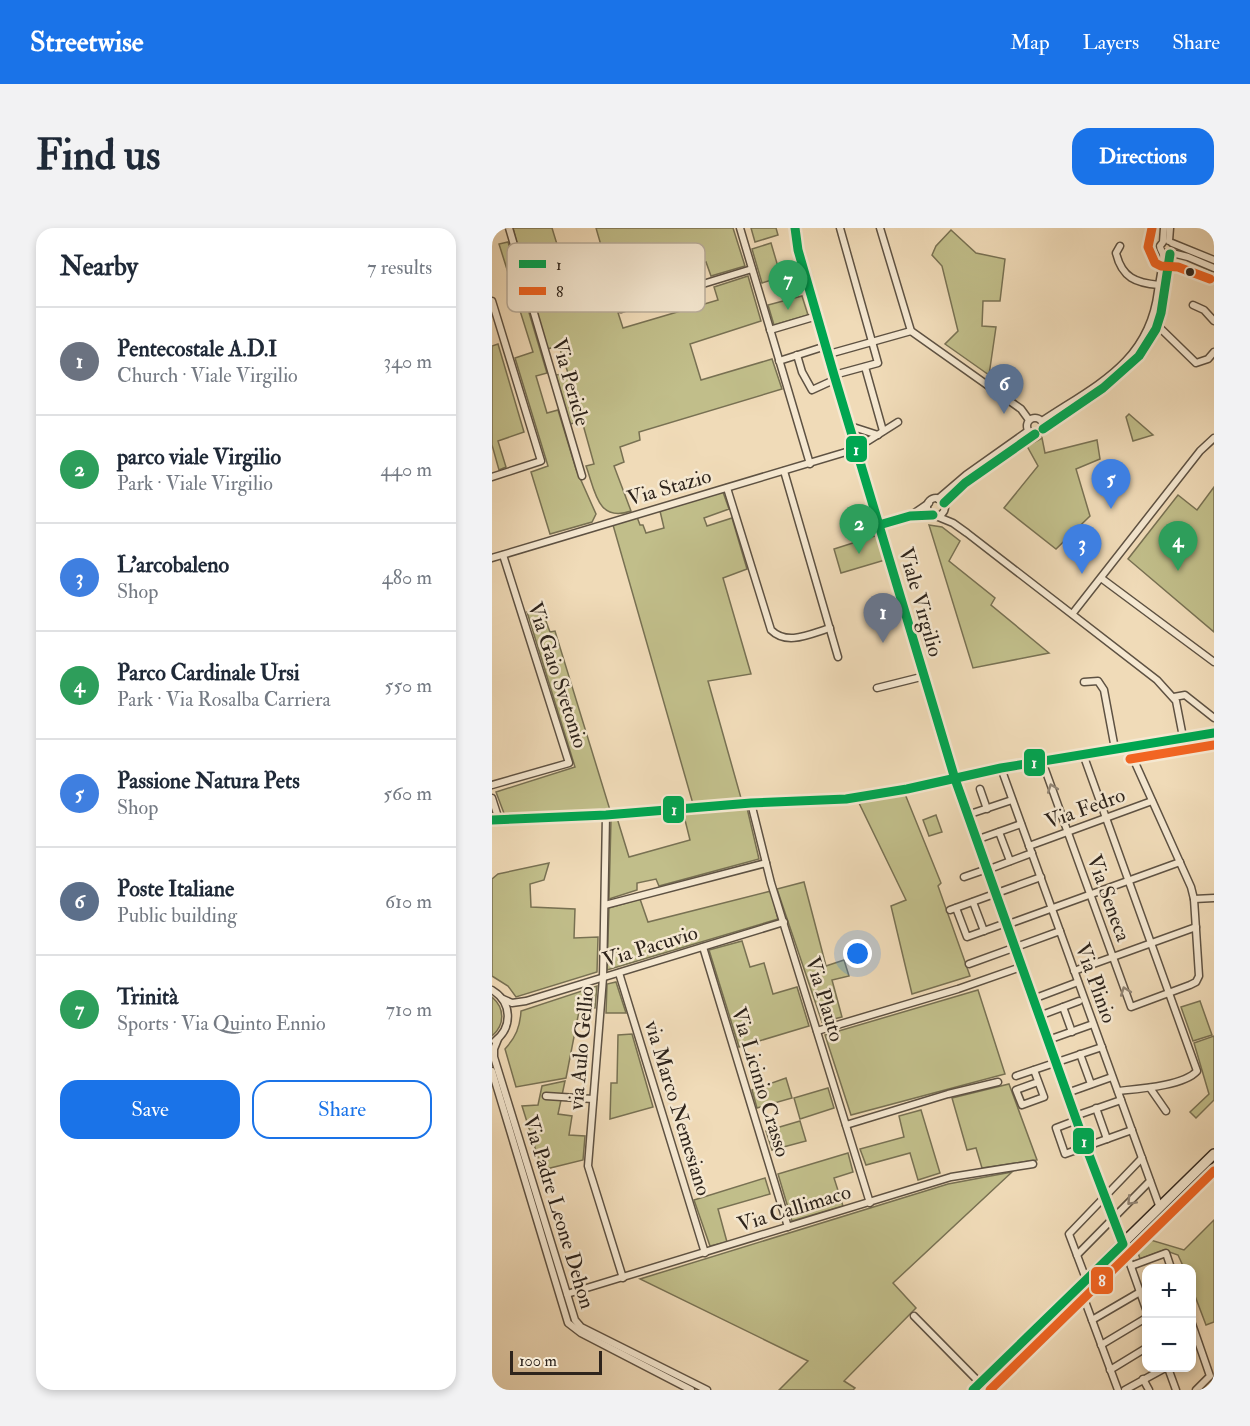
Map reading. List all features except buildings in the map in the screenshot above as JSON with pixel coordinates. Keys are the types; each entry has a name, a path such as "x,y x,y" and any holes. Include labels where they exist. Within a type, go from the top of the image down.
{"street":[{"name":"Via Pericle","path":"509,228 513,243"},
{"path":"740,228 810,464"},
{"name":"Viale Virgilio","path":"795,228 798,250 817,316 955,779 1104,1197 1123,1244"},
{"path":"797,355 802,372 812,390 835,377 878,363 840,228"},
{"path":"880,228 911,331 1021,409 1029,420 1027,424 1032,432"},
{"path":"910,516 932,500 938,499 966,475 1042,425 1130,359 1144,338 1151,322 1168,254 1174,248 1168,242 1164,228"},
{"path":"1170,228 1168,242 1160,249 1168,254 1214,268"},
{"path":"1168,242 1214,260"},
{"path":"1120,246 1116,253 1118,262 1136,283 1159,285"},
{"path":"1042,425 1117,379 1134,364 1158,326 1165,297 1168,254"},
{"path":"705,283 752,269"},
{"path":"492,301 541,461 492,477"},
{"path":"1193,305 1204,310 1214,321"},
{"name":"Via Pericle","path":"534,312 582,476"},
{"path":"770,330 817,316"},
{"path":"1151,322 1196,363 1208,360 1214,352"},
{"path":"779,361 797,355 872,342 911,331"},
{"path":"865,367 881,433"},
{"path":"1029,420 1036,418 1042,425"},
{"path":"868,441 898,422"},
{"path":"850,426 881,433"},
{"path":"879,525 910,516 942,514 944,506 971,478 1032,432"},
{"path":"1073,614 1200,451 1214,438"},
{"name":"Via Stazio","path":"492,558 856,449"},
{"path":"784,471 838,657"},
{"path":"727,488 771,630 777,636 796,638 830,628"},
{"path":"938,499 953,523"},
{"path":"929,503 929,511 934,516 953,523 1157,680 1174,698 1183,737"},
{"name":"Via Gaio Svetonio","path":"492,785 569,763 503,555"},
{"path":"1101,578 1214,662"},
{"path":"878,688 925,676"},
{"path":"1084,682 1098,681 1104,690 1114,749"},
{"path":"1174,698 1185,695 1214,718"},
{"path":"492,798 495,820 854,798 1001,768 1214,733"},
{"path":"1128,747 1191,887 1194,899 1199,976 1190,985 1169,993"},
{"path":"1083,754 1197,1071 1193,1075 1150,1088 1118,1091"},
{"name":"Via Seneca","path":"1042,761 1131,1007 1169,993"},
{"name":"Via Plinio","path":"1001,768 1160,1208"},
{"path":"980,789 987,809"},
{"path":"967,815 1012,800"},
{"name":"Via Fedro","path":"964,877 1010,861 1068,832 1152,801"},
{"name":"Via Plauto","path":"751,803 766,863 870,1203"},
{"name":"via Aulo Gellio","path":"606,815 603,978 588,1166 623,1278"},
{"path":"976,840 1021,824"},
{"path":"999,832 1010,861"},
{"path":"1041,877 953,909 967,937 1052,909 1180,862"},
{"path":"605,905 766,863"},
{"path":"1194,899 1214,898"},
{"path":"973,902 984,931"},
{"name":"Via Pacuvio","path":"503,999 512,1003 526,1001 784,922"},
{"path":"1074,972 1196,927"},
{"path":"969,964 1060,931"},
{"name":"Via Licinio Crasso","path":"703,948 788,1227"},
{"path":"817,1031 958,989 1021,967"},
{"name":"via Marco Nemesiano","path":"619,973 705,1253"},
{"path":"1033,999 1078,982"},
{"path":"492,990 503,999 508,1015 507,1024"},
{"path":"495,1041 507,1024 512,1009 526,1001"},
{"path":"1039,1016 1079,1001"},
{"path":"1063,1007 1072,1032"},
{"path":"1048,1041 1094,1024"},
{"name":"Via Padre Leone Dehon","path":"495,1041 494,1057 575,1320 581,1327 707,1390"},
{"path":"1016,1076 1102,1047"},
{"path":"1080,1054 1090,1084"},
{"path":"1034,1070 1044,1097 1022,1105 1016,1090 1038,1082"},
{"name":"Via Padre Leone Dehon","path":"492,1071 568,1323 581,1333 691,1390"},
{"path":"1067,1093 1113,1077"},
{"path":"846,1125 948,1094 998,1082"},
{"path":"1150,1088 1166,1111"},
{"path":"546,1096 593,1099"},
{"path":"1121,1100 1096,1108 1056,1128 1065,1154 1132,1130"},
{"path":"1096,1108 1107,1139"},
{"path":"914,1316 977,1387 1214,1154"},
{"path":"1118,1390 1092,1320 1077,1255 1069,1234 1142,1158"},
{"name":"Via Callimaco","path":"567,1294 951,1177 1033,1164"},
{"path":"1077,1255 1150,1181"},
{"path":"1123,1244 1142,1298"},
{"path":"1131,1266 1166,1253 1169,1264"},
{"path":"1092,1320 1140,1292"},
{"path":"1101,1345 1142,1320"},
{"path":"1196,1338 1210,1376 1196,1390"},
{"path":"1110,1370 1142,1350"},
{"path":"1125,1390 1158,1372"},
{"path":"1168,1372 1176,1390"},
{"path":"1143,1379 1149,1390"}],"shaded area":[{"path":"513,228 552,228 557,243 517,243"},
{"path":"596,228 733,228 745,266 711,276 705,262 705,243 600,243"},
{"path":"751,228 776,228 778,235 755,242"},
{"path":"951,230 976,253 1005,259 1000,301 983,301 982,326 996,327 989,375 945,344 958,331 942,266 932,255 936,246"},
{"path":"508,242 507,269 499,244"},
{"path":"771,243 781,277 762,283 752,249"},
{"path":"748,276 761,321 690,344 701,380 772,359 782,389 639,432 640,440 620,447 624,462 614,466 631,511 611,512 599,502 586,466 594,464 582,421 570,424 556,375 568,373 559,346 547,349 536,312 618,312 623,328 677,312 705,312 705,304 718,300 714,287"},
{"path":"802,296 808,315 774,325 768,305"},
{"path":"520,312 529,312 547,373 536,376 547,413 558,410 576,469 596,514 592,522 550,534 531,472 548,466 515,358 533,352"},
{"path":"498,344 524,432 498,441 506,467 499,470 492,445 492,346"},
{"path":"1129,414 1153,435 1133,441 1126,417"},
{"path":"1042,438 1045,453 1097,440 1100,459 1076,469 1090,516 1056,549 1004,508 1038,466 1027,446"},
{"path":"1214,487 1214,632 1128,559 1178,495 1197,510"},
{"path":"723,492 729,509 704,518 707,526 732,518 747,569 723,578 751,674 708,681 741,798 693,804 613,525 637,517 646,533 664,528 660,511"},
{"path":"929,525 942,527 960,541 949,561 995,598 991,605 1049,653 973,668"},
{"path":"878,535 885,560 841,573 834,549"},
{"path":"541,608 550,632 555,631 610,810 505,816 496,792 575,767 527,612"},
{"path":"905,794 941,883 938,886 970,976 912,994 891,906 906,900 859,803"},
{"path":"747,808 759,859 659,886 656,879 637,883 637,890 609,899 611,820 617,818 629,857 690,840 683,812"},
{"path":"936,815 942,832 929,836 923,820"},
{"path":"549,863 544,880 530,884 531,907 575,909 574,938 598,937 597,972 516,997 508,986 492,976 492,879 498,874"},
{"path":"804,882 826,966 844,960 849,976 832,980 842,1017 822,1022 777,889"},
{"path":"771,891 778,919 607,970 609,908 640,899 648,922"},
{"path":"742,941 750,967 764,963 773,994 797,987 809,1026 739,1047 709,950"},
{"path":"616,982 626,1013 606,1013 607,984"},
{"path":"597,986 595,1008 580,1006 566,1078 516,1087 505,1049 517,1032 521,1011"},
{"path":"978,990 1005,1074 851,1115 825,1035"},
{"path":"492,997 499,1006 502,1016 499,1027 492,1036"},
{"path":"1200,1001 1212,1035 1193,1041 1181,1007"},
{"path":"632,1034 653,1107 610,1119 611,1083 617,1083 618,1035"},
{"path":"1214,1036 1214,1100 1196,1118 1190,1112 1209,1094 1194,1043"},
{"path":"786,1078 792,1098 757,1108 752,1090"},
{"path":"565,1081 558,1114 572,1116 569,1135 585,1136 583,1160 542,1170 522,1106 538,1105 542,1086"},
{"path":"1009,1084 1037,1160 982,1168 976,1148 967,1150 952,1098"},
{"path":"828,1088 834,1108 800,1119 794,1098"},
{"path":"921,1110 940,1173 918,1180 910,1153 866,1165 860,1149 904,1137 899,1116"},
{"path":"800,1121 806,1141 772,1150 766,1131"},
{"path":"848,1153 853,1172 834,1178 843,1206 792,1221 778,1174"},
{"path":"1012,1172 893,1283 916,1308 844,1381 855,1388 853,1390 779,1390 808,1361 640,1279 948,1184"},
{"path":"765,1178 770,1194 718,1209 727,1242 710,1246 694,1200"},
{"path":"1214,1220 1214,1322 1206,1325 1196,1299 1196,1264 1182,1264 1178,1255 1164,1250 1140,1259 1136,1246 1144,1238 1184,1250"}],"transit line":[{"name":"1","path":"795,228 798,250 834,375 955,779 1086,1147 1123,1244 973,1390"},
{"name":"8","path":"1152,228 1148,247 1155,263 1161,266 1178,267 1210,279"},
{"name":"1","path":"1043,429 1103,388 1139,356 1156,329 1161,313 1170,254"},
{"name":"1","path":"944,503 965,483 1035,434"},
{"name":"1","path":"879,525 910,516 933,515"},
{"name":"1","path":"492,820 846,799 907,789 1001,768 1214,733"},
{"name":"8","path":"1130,759 1214,745"},
{"name":"8","path":"990,1390 1214,1171"}],"place":[{"name":"Trinità","path":"788,310"},
{"name":"Poste Italiane","path":"1004,414"},
{"name":"Passione Natura Pets","path":"1111,509"},
{"name":"parco viale Virgilio","path":"859,554"},
{"name":"Parco Cardinale Ursi","path":"1178,571"},
{"name":"L'arcobaleno","path":"1082,574"},
{"name":"Pentecostale A.D.I","path":"883,643"}]}
